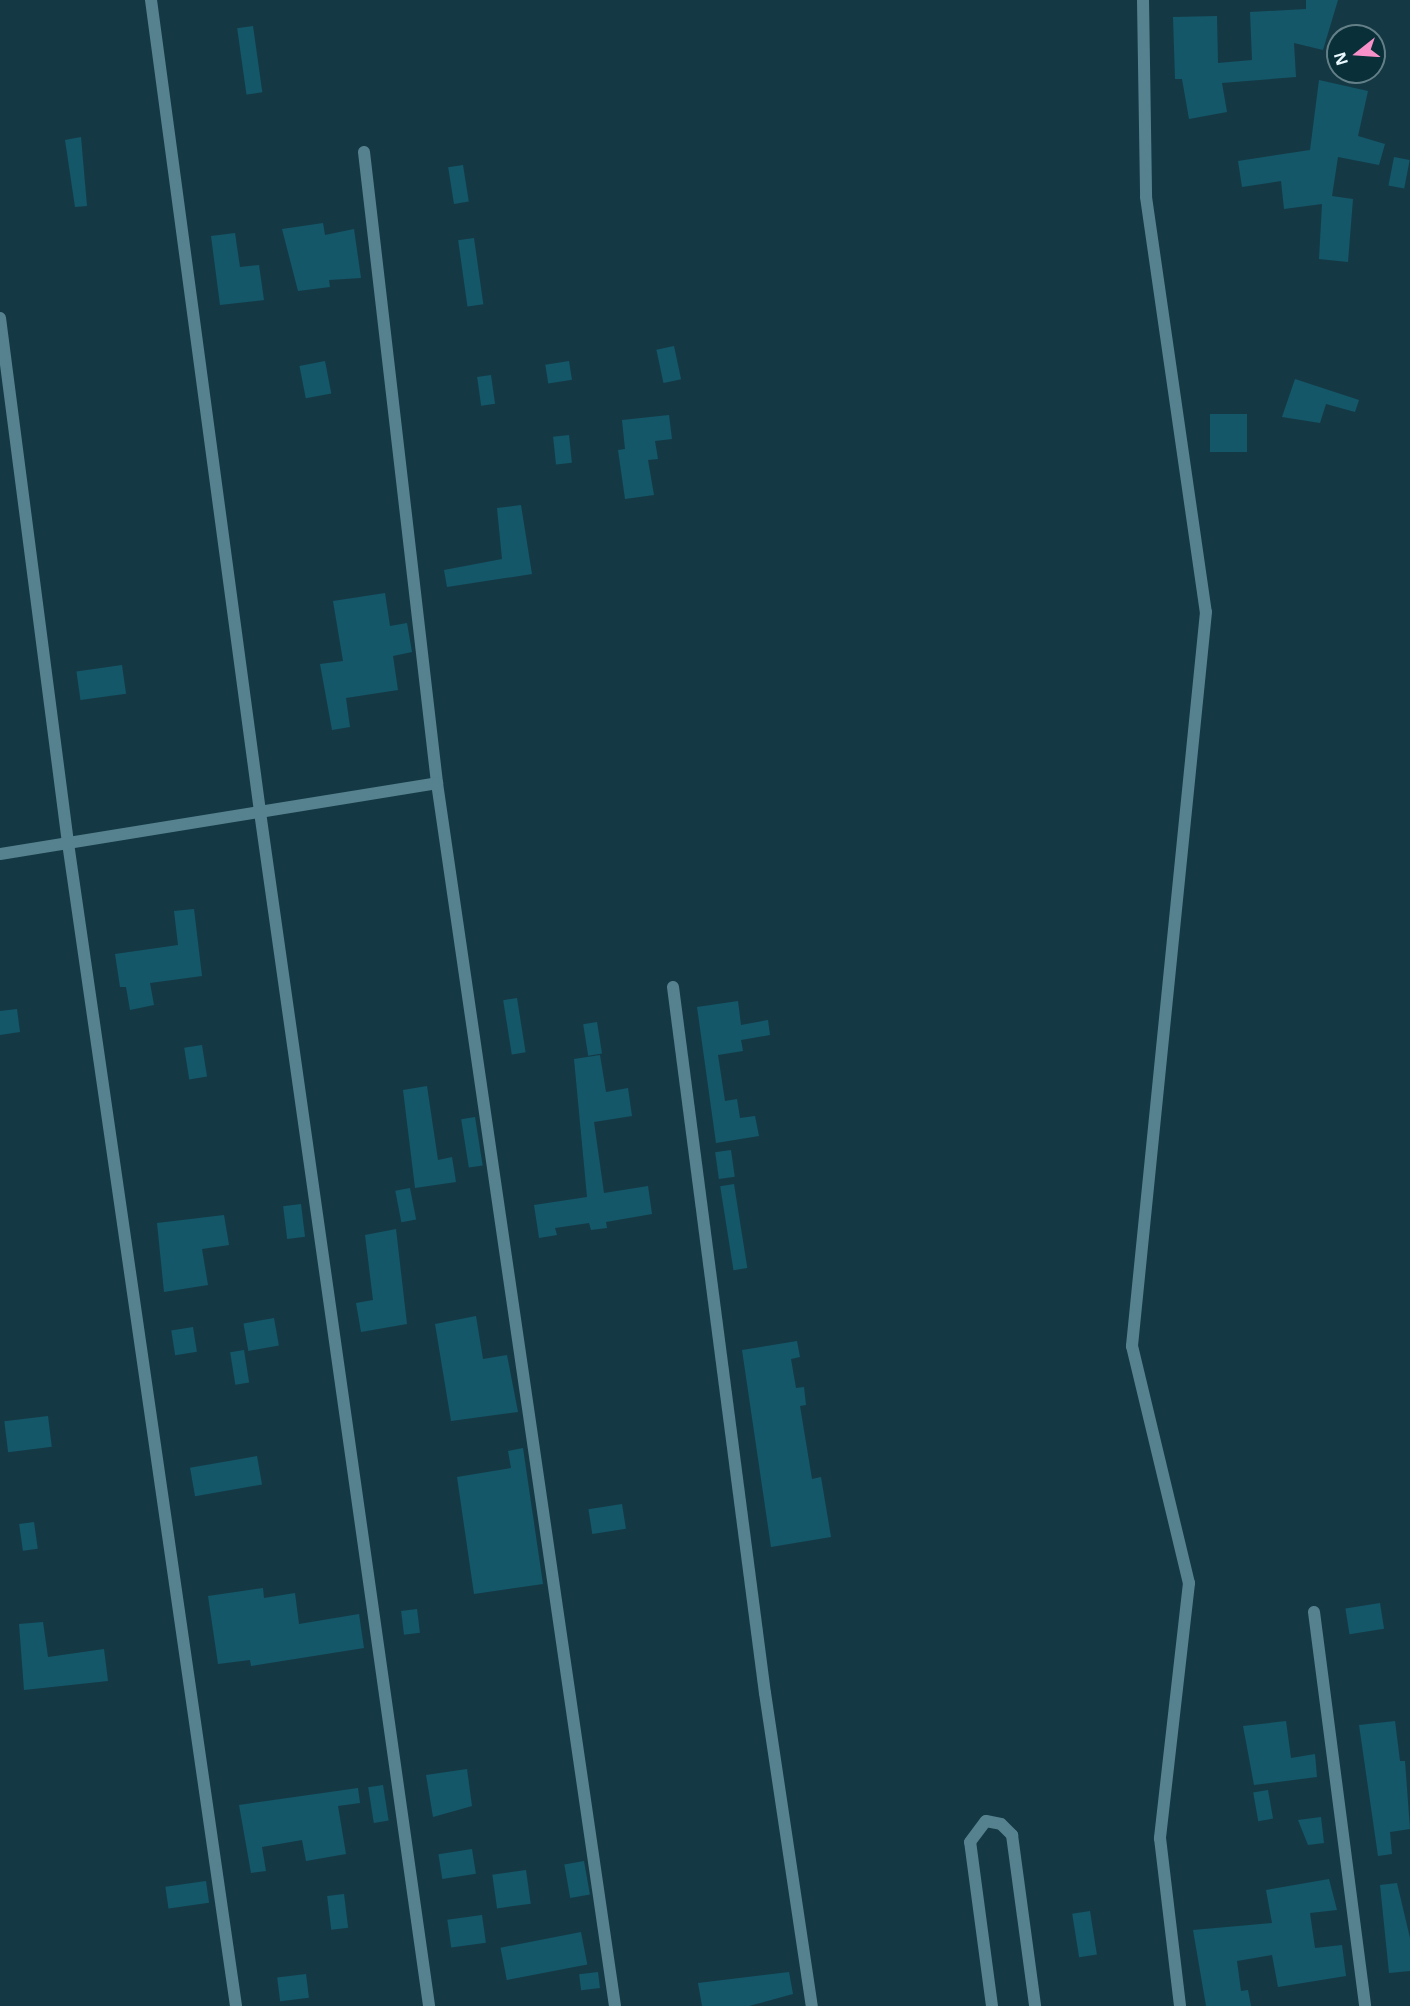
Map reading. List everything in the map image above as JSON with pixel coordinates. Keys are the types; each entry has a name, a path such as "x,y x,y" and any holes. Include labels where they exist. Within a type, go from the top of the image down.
{"street":[{"path":"152,0 260,812 429,2006"},
{"path":"1143,0 1146,197 1206,612 1132,1346 1189,1583 1160,1838 1180,2006"},
{"path":"364,152 437,783 615,2006"},
{"path":"0,318 68,843 236,2006"},
{"path":"0,854 437,783"},
{"path":"673,987 765,1693 812,2006"},
{"path":"1314,1612 1365,2006"},
{"path":"992,2006 970,1842 986,1821 1002,1824 1012,1835 1035,2006"}],"building":[{"path":"1306,0 1338,0 1331,24 1326,24 1326,40 1323,50 1294,43 1296,77 1222,83 1227,112 1189,119 1182,79 1175,79 1173,17 1217,16 1218,63 1252,60 1250,12 1306,9"},
{"path":"253,26 262,92 246,95 237,28"},
{"path":"1319,80 1326,82 1326,84 1368,91 1358,136 1385,144 1379,165 1338,157 1332,196 1353,199 1348,262 1319,259 1322,204 1284,209 1281,181 1242,187 1238,161 1310,150"},
{"path":"81,137 87,206 75,207 65,140"},
{"path":"1394,157 1410,160 1404,189 1388,185"},
{"path":"463,165 469,202 454,204 448,167"},
{"path":"323,223 325,235 354,229 361,278 329,280 330,287 298,291 282,229"},
{"path":"235,233 240,267 259,265 264,300 220,305 211,236"},
{"path":"474,238 483,304 467,307 458,240"},
{"path":"674,346 681,379 663,383 656,350"},
{"path":"325,361 331,393 306,398 299,366"},
{"path":"569,361 572,380 548,384 545,365"},
{"path":"491,375 495,404 481,406 477,377"},
{"path":"1295,379 1359,400 1355,412 1326,404 1320,423 1282,417"},
{"path":"1210,414 1247,414 1247,452 1210,452"},
{"path":"669,415 672,439 655,441 658,459 648,460 654,495 625,499 618,450 625,449 622,420"},
{"path":"569,435 572,463 556,465 553,437"},
{"path":"521,505 532,574 447,587 444,570 502,559 497,508"},
{"path":"385,593 390,626 407,623 412,652 393,656 398,690 346,698 350,727 332,730 320,664 343,661 333,601"},
{"path":"122,665 126,694 80,700 76,671"},
{"path":"194,909 202,976 150,983 154,1005 130,1010 126,987 120,987 115,954 178,945 174,911"},
{"path":"517,998 526,1052 512,1055 503,1000"},
{"path":"738,1001 741,1025 768,1020 770,1035 741,1040 743,1051 718,1055 725,1101 737,1099 740,1118 755,1116 759,1136 716,1143 697,1007"},
{"path":"17,1009 20,1032 0,1035 0,1011"},
{"path":"597,1022 602,1054 588,1056 583,1024"},
{"path":"202,1045 207,1077 189,1079 184,1048"},
{"path":"600,1055 606,1092 628,1088 632,1116 594,1122 604,1193 648,1186 652,1214 606,1222 607,1228 591,1230 589,1223 555,1228 557,1235 539,1238 534,1205 587,1197 574,1059"},
{"path":"427,1086 438,1160 452,1157 456,1182 415,1188 403,1090"},
{"path":"475,1117 483,1165 469,1168 461,1119"},
{"path":"731,1150 735,1177 719,1179 715,1152"},
{"path":"734,1184 747,1268 733,1270 720,1186"},
{"path":"410,1188 416,1219 401,1222 395,1191"},
{"path":"301,1204 305,1237 287,1239 283,1206"},
{"path":"224,1215 229,1245 202,1249 208,1285 164,1292 157,1223"},
{"path":"396,1229 407,1324 361,1332 356,1303 373,1300 365,1235"},
{"path":"476,1316 483,1359 507,1355 518,1412 451,1421 435,1324"},
{"path":"274,1318 279,1346 248,1351 243,1323"},
{"path":"193,1327 197,1352 175,1355 171,1330"},
{"path":"797,1341 800,1357 791,1359 796,1388 804,1387 806,1405 800,1406 812,1479 821,1477 831,1537 771,1547 742,1350"},
{"path":"244,1350 249,1383 235,1385 230,1352"},
{"path":"48,1416 52,1447 8,1452 4,1421"},
{"path":"523,1448 543,1584 474,1594 457,1477 511,1468 508,1451"},
{"path":"257,1456 262,1485 195,1496 190,1468"},
{"path":"622,1504 626,1529 592,1534 588,1509"},
{"path":"34,1522 38,1549 23,1551 19,1524"},
{"path":"263,1588 264,1598 295,1593 299,1624 359,1614 364,1648 251,1666 250,1660 218,1664 208,1596"},
{"path":"1380,1603 1384,1629 1349,1634 1345,1608"},
{"path":"417,1609 420,1633 404,1635 401,1611"},
{"path":"43,1622 48,1657 104,1649 108,1681 24,1690 19,1624"},
{"path":"1286,1721 1291,1758 1315,1754 1317,1777 1254,1785 1243,1726"},
{"path":"1395,1721 1400,1761 1405,1761 1410,1829 1390,1832 1392,1854 1378,1856 1359,1725"},
{"path":"467,1769 472,1806 433,1817 426,1775"},
{"path":"383,1785 389,1821 374,1823 368,1787"},
{"path":"358,1788 360,1803 338,1806 346,1854 306,1861 302,1840 262,1847 266,1871 251,1873 239,1805"},
{"path":"1268,1790 1273,1819 1258,1821 1253,1793"},
{"path":"1321,1817 1324,1843 1308,1845 1298,1820"},
{"path":"472,1849 476,1874 442,1879 438,1854"},
{"path":"584,1861 590,1894 570,1898 564,1864"},
{"path":"526,1870 531,1904 497,1908 492,1875"},
{"path":"1329,1879 1337,1910 1310,1913 1315,1948 1342,1945 1346,1976 1278,1987 1272,1955 1237,1961 1241,1991 1248,1990 1251,2006 1206,2006 1193,1930 1272,1923 1266,1890"},
{"path":"206,1881 209,1903 168,1908 165,1887"},
{"path":"1397,1883 1410,1938 1410,1971 1389,1973 1380,1885"},
{"path":"344,1894 348,1928 331,1930 327,1896"},
{"path":"1090,1911 1097,1954 1079,1957 1072,1914"},
{"path":"482,1915 486,1943 451,1948 447,1920"},
{"path":"581,1932 587,1964 507,1980 501,1948"},
{"path":"598,1972 600,1988 581,1990 579,1974"},
{"path":"789,1972 793,1994 749,2006 702,2006 698,1983"},
{"path":"306,1974 309,1998 280,2001 277,1978"}]}
